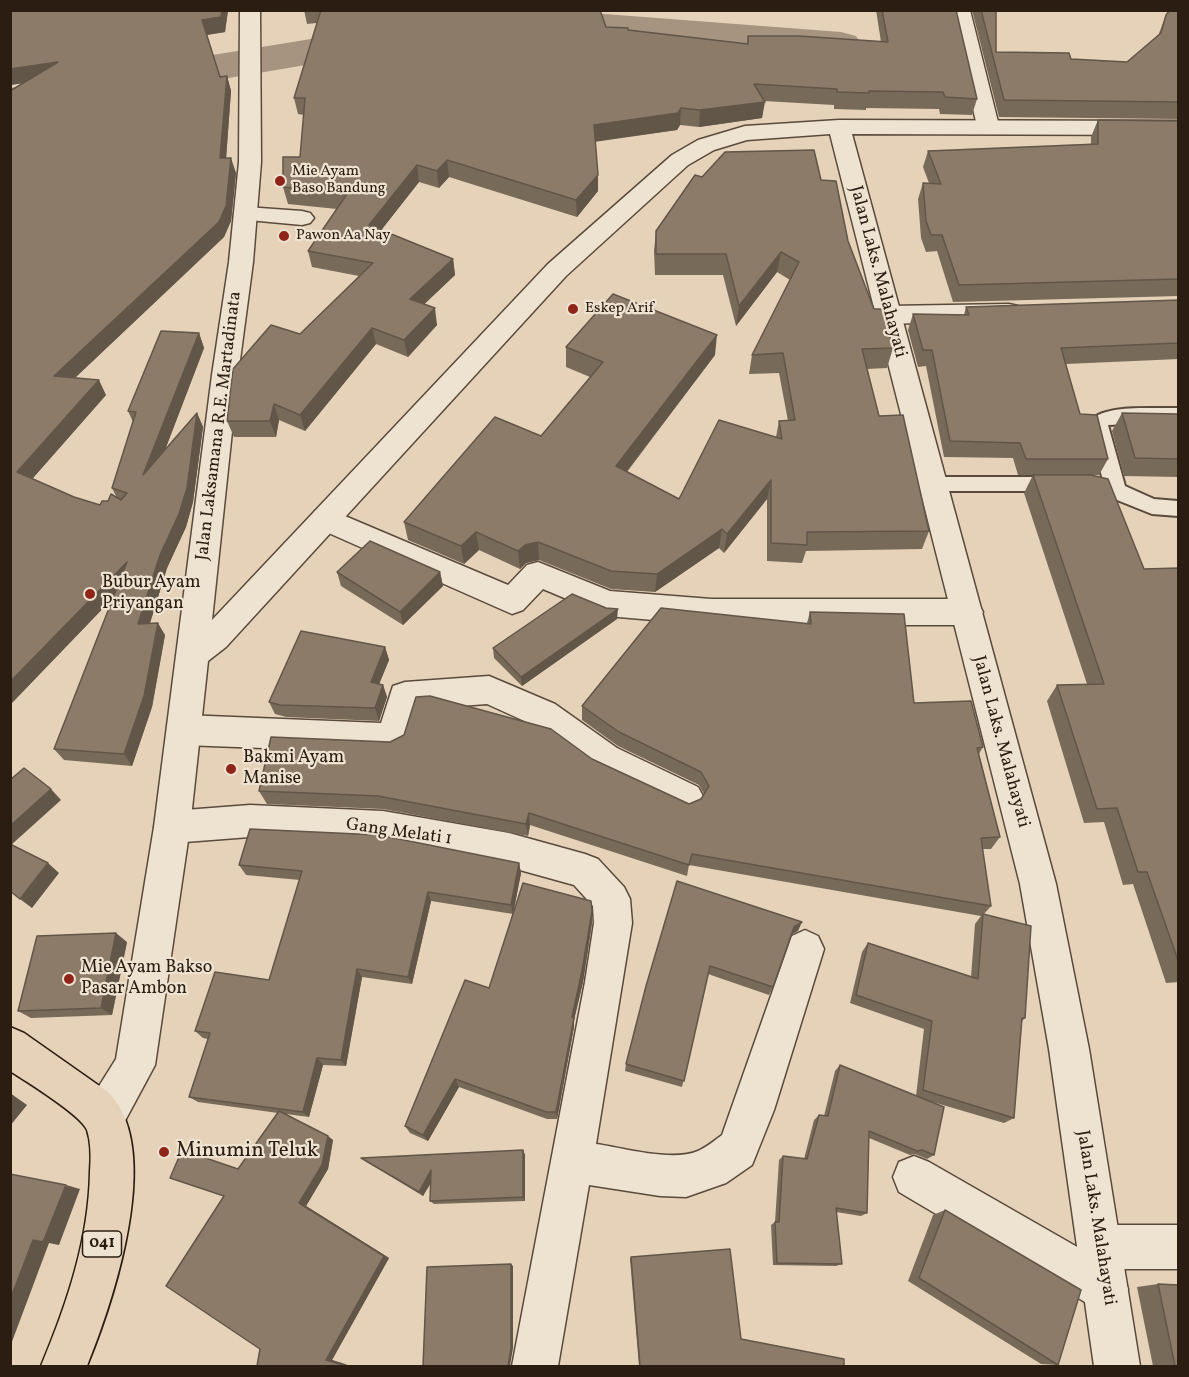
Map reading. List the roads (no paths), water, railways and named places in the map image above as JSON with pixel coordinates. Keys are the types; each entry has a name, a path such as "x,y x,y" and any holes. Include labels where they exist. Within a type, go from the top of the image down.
{"main road":[{"path":"10,1047 104,1116"},
{"name":"041","path":"64,1366 93,1281 108,1217 112,1172 111,1146 104,1116"}],"street":[{"name":"Jalan Laksamana R.E. Martadinata","path":"104,1116 135,1065 172,827 246,213 250,162 250,10"},
{"path":"960,10 988,126"},
{"path":"192,655 215,638 557,270 680,160 706,145 745,133 839,127 1179,128"},
{"name":"Jalan Laks. Malahayati","path":"839,127 1038,884 1069,1049 1117,1366"},
{"path":"246,213 302,218"},
{"path":"888,315 1027,311"},
{"path":"326,519 512,601 538,574 607,603 711,612 967,612"},
{"path":"184,730 393,738 405,696 489,690 543,714 605,759 686,798"},
{"name":"Gang Melati 1","path":"172,827 250,821 383,827 509,850 585,871 611,899 613,923 571,1161"},
{"path":"535,1366 571,1161 660,1175 686,1176 711,1168 737,1150 753,1110 805,949"},
{"path":"914,1177 1106,1288"},
{"path":"1100,1247 1179,1247"}],"lane":[{"path":"1116,491 1098,423 1106,417 1179,416"},
{"path":"934,484 1081,484 1116,491 1152,506 1179,508"}],"waterway":[{"path":"511,20 841,45"},
{"path":"10,102 403,37"}],"place":[{"name":"Mie Ayam Baso Bandung","path":"280,181"},
{"name":"Pawon Aa Nay","path":"284,236"},
{"name":"Eskep Arif","path":"573,309"},
{"name":"Bubur Ayam Priyangan","path":"90,594"},
{"name":"Bakmi Ayam Manise","path":"231,769"},
{"name":"Mie Ayam Bakso Pasar Ambon","path":"69,979"},
{"name":"Minumin Teluk","path":"164,1152"}]}
